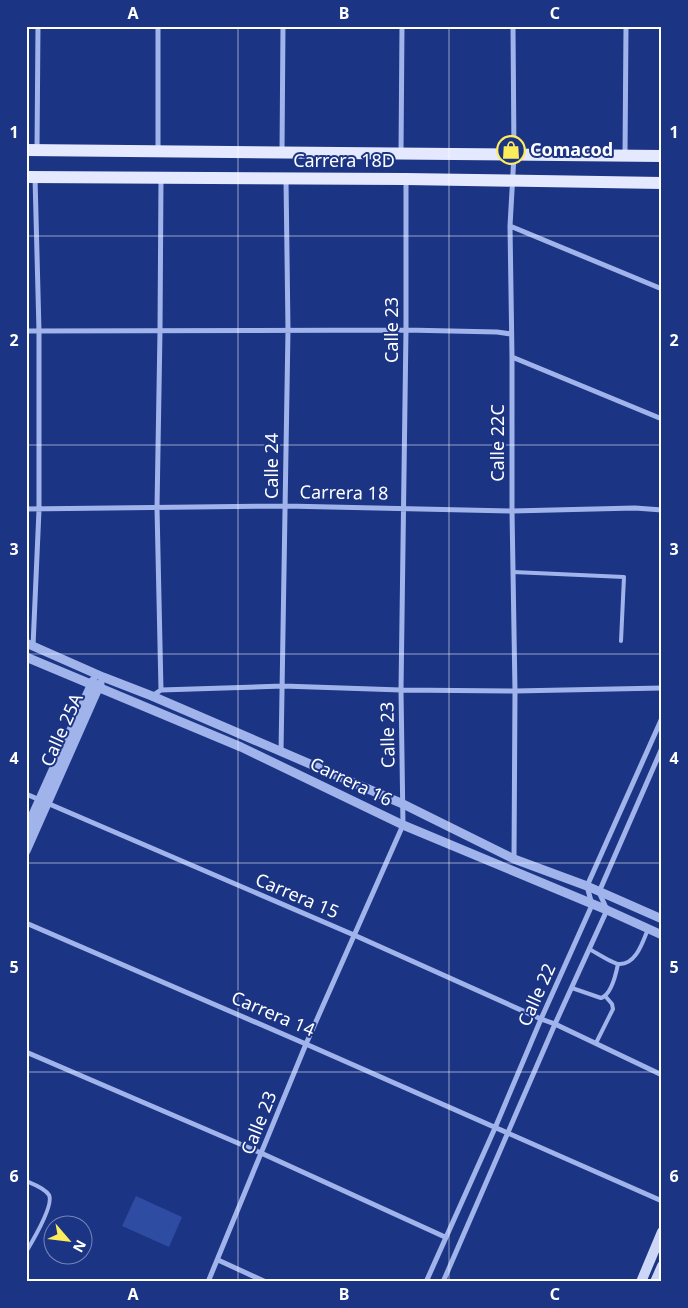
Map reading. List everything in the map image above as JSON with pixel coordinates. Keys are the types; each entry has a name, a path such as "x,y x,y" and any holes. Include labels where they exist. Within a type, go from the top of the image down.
{"main road":[{"name":"Carrera 18D","path":"32,150 662,156"},
{"name":"Carrera 18D","path":"31,177 406,179 662,183"},
{"path":"641,1282 662,1232"},
{"path":"655,1282 662,1266"}],"street":[{"path":"32,150 38,26"},
{"path":"158,26 158,151"},
{"path":"282,153 283,26"},
{"path":"401,154 402,26"},
{"name":"Calle 22C","path":"513,26 514,155 510,226 515,691 514,860"},
{"path":"625,156 626,26"},
{"path":"30,644 39,510 39,331 31,177"},
{"path":"161,177 157,508 161,690"},
{"name":"Calle 24","path":"281,752 288,330 286,179"},
{"name":"Calle 23","path":"208,1282 306,1044 403,825 401,690 406,179"},
{"path":"510,226 662,289"},
{"path":"26,331 406,330 512,334"},
{"path":"512,357 662,418"},
{"name":"Carrera 18","path":"26,509 286,506 512,511 635,508 662,510"},
{"name":"Carrera 16","path":"30,644 403,804 514,860 587,886 662,919"},
{"name":"Carrera 16","path":"26,657 241,747 403,825 607,910 662,935"},
{"name":"Calle 25A","path":"26,851 44,802 100,675"},
{"path":"152,696 161,690 283,686 515,691 662,688"},
{"path":"592,904 587,886 662,718"},
{"path":"607,910 598,892 662,748"},
{"name":"Carrera 15","path":"26,794 354,935 555,1024 662,1075"},
{"name":"Calle 25A","path":"26,830 44,802"},
{"name":"Calle 22","path":"426,1282 592,904"},
{"name":"Calle 22","path":"443,1282 555,1024 607,910"},
{"name":"Carrera 14","path":"26,923 662,1201"},
{"path":"26,1052 261,1153 445,1237"},
{"path":"218,1260 266,1282"}],"lane":[{"path":"513,572 624,577 621,642"},
{"path":"589,949 618,964 628,962 635,956 648,929"},
{"path":"572,988 601,998 606,996 616,975 618,964"},
{"path":"596,1043 613,1010 612,1004 606,996"},
{"path":"26,1181 45,1190 50,1198 50,1203 26,1252"}],"shaded area":[{"path":"136,1196 182,1217 169,1247 122,1226"}],"place":[{"name":"Comacod","path":"511,150"}]}
